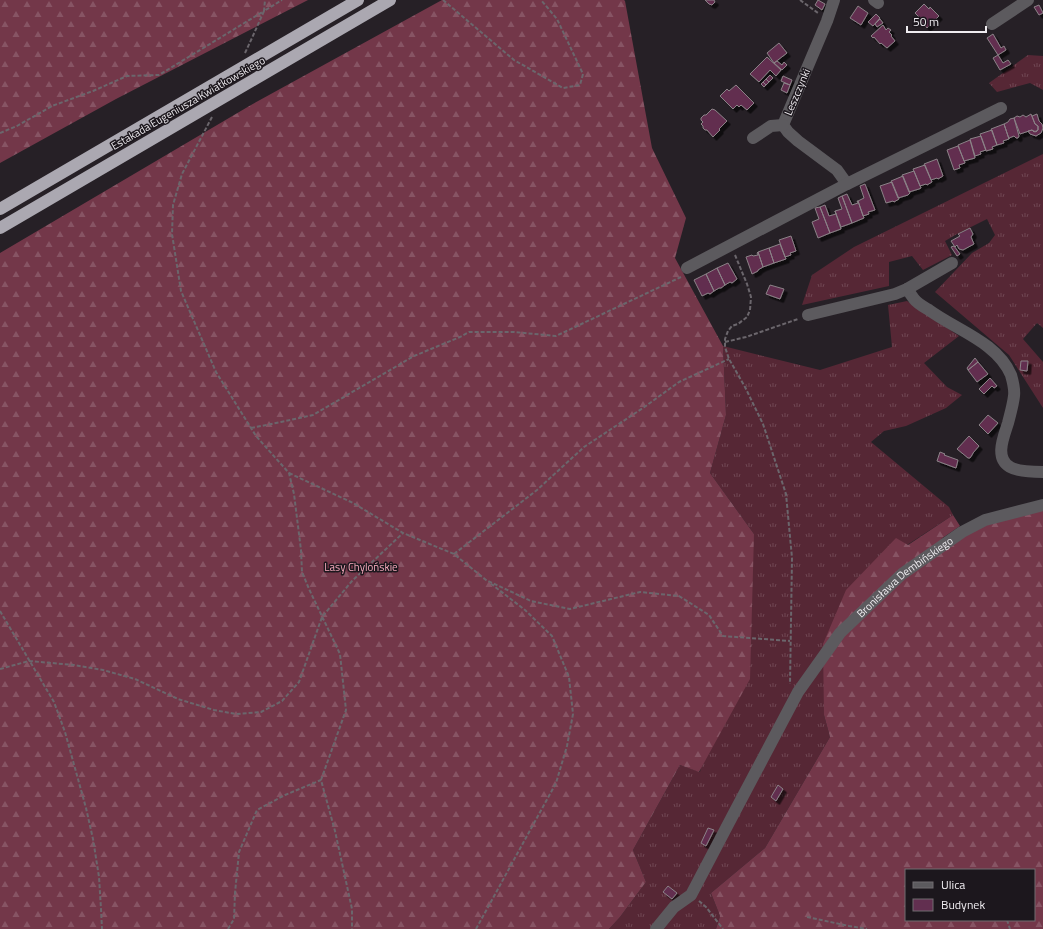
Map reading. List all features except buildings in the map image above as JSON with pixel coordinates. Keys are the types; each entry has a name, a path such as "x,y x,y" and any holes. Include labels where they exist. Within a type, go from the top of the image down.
{"highway":[{"name":"Estakada Eugeniusza Kwiatkowskiego","path":"0,210 358,0"},
{"name":"Estakada Eugeniusza Kwiatkowskiego","path":"0,228 390,0"}],"street":[{"name":"Leszczynki","path":"834,0 827,21 783,124 788,132 798,141 837,170 847,184"},
{"path":"992,24 1028,0"},
{"path":"687,268 847,184 1001,108"},
{"path":"753,138 771,126 783,124"},
{"path":"808,315 895,294 907,289 952,263"},
{"path":"907,289 915,300 940,318 976,339 993,351 1004,363 1014,385 1014,396 1003,437 1001,456 1010,468 1043,472"},
{"name":"Bronisława Dembińskiego","path":"692,895 798,692 840,632 902,574 962,532 985,520 1043,505"},
{"path":"656,929 674,907 692,895"}],"path":[{"path":"245,53 264,11 265,0"},
{"path":"0,134 52,106 127,76 159,75 282,0"},
{"path":"443,0 514,60 563,88 580,85 583,74 558,19 541,0"},
{"path":"800,0 827,21"},
{"path":"213,115 182,174 173,205 172,234 181,291 216,372 256,436 289,473 352,503 403,533 454,554 525,610 552,636 569,678 572,714 567,746 556,783 476,929"},
{"path":"731,245 751,297 750,310 747,316 732,326 728,331 725,347 728,359 745,387 763,424 786,494 792,558 790,685 798,692"},
{"path":"251,428 313,415 414,356 469,332 514,332 556,336 684,275 683,270 687,268"},
{"path":"725,342 746,337 808,315"},
{"path":"454,554 537,490 584,447 679,382 728,359"},
{"path":"289,473 294,494 301,550 302,572 340,654 346,710 321,780 335,831 352,910 352,929"},
{"path":"0,669 29,661 74,665 103,670 135,679 178,699 214,710 236,714 261,712 282,701 299,682 322,617 352,581 403,533"},
{"path":"486,580 531,601 570,609 640,592 679,596 709,615 723,636 790,641"},
{"path":"0,612 54,702 62,720 82,792 93,839 99,877 102,929"},
{"path":"228,929 234,919 239,852 257,810 285,795 321,780"},
{"path":"692,895 706,907 723,929"},
{"path":"807,917 867,929"}],"green space":[{"path":"0,0 308,0 116,99 0,163"},
{"name":"Lasy Chylońskie","path":"442,0 625,1 652,148 686,218 675,258 723,346 726,415 710,473 754,534 750,679 699,772 680,765 633,850 646,882 620,917 609,929 0,929 0,253 251,105"},
{"path":"1028,55 1043,56 1043,90 1030,83 997,92 989,83"},
{"path":"1043,154 1043,328 1037,323 1023,339 1043,362 1043,408 1009,355 935,292 972,253 989,243 995,235 987,219 945,241 952,255 923,270 912,256 889,262 889,286 802,305 812,275 854,247"},
{"path":"907,301 959,336 924,363 947,387 962,395 946,408 906,426 884,431 871,442 949,507 953,515 907,545 824,715 830,737 765,848 711,893 720,916 716,929 609,929 620,917 646,882 633,850 680,765 700,772 754,534 710,473 726,415 723,346 820,370 892,347 888,305"},
{"path":"1043,509 1043,929 716,929 720,916 711,893 765,848 830,737 824,715 823,644 846,590 896,538 908,545 953,515 960,526 941,539 990,521"}]}
